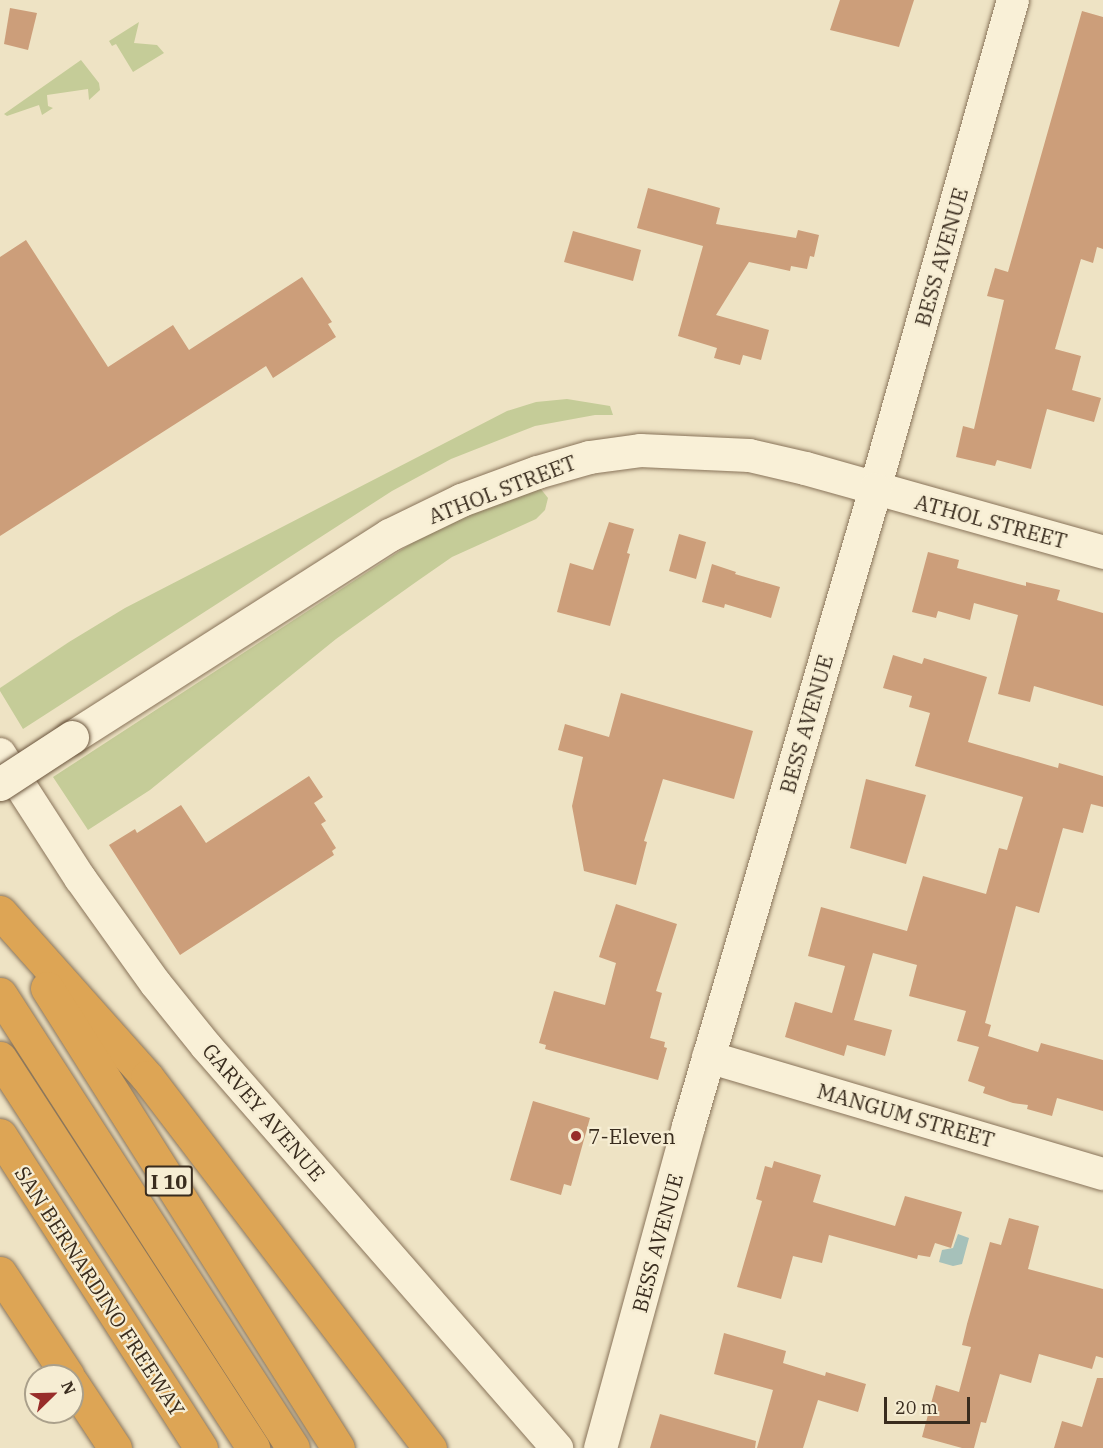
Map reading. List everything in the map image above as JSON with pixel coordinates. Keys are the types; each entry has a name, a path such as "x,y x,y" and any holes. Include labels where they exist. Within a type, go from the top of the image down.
{"highway":[{"name":"I 10","path":"0,913 338,1448"},
{"path":"0,913 147,1077 430,1448"},
{"path":"0,994 292,1448"},
{"path":"0,1058 253,1448"},
{"name":"SAN BERNARDINO FREEWAY","path":"0,1135 201,1448"},
{"path":"0,1273 60,1364"},
{"path":"84,1401 115,1448"}],"street":[{"name":"BESS AVENUE","path":"600,1448 708,1057 875,489 1013,0"},
{"name":"ATHOL STREET","path":"0,784 388,535 461,500 537,472 589,457 640,450 749,455 805,468 1103,552"},
{"name":"GARVEY AVENUE","path":"0,754 80,878 156,984 206,1046 557,1448"},
{"name":"MANGUM STREET","path":"708,1057 1103,1174"}],"green space":[{"path":"139,22 134,43 157,45 164,53 133,72 116,44 112,46 109,41"},
{"path":"81,60 99,83 100,90 89,100 88,89 47,95 48,106 53,108 42,115 39,105 7,116 4,114"},
{"path":"567,399 610,406 613,415 595,415 535,426 451,459 392,491 23,729 0,691 0,688 69,642 125,608 507,411 536,402"},
{"path":"540,488 548,498 545,510 536,519 452,557 336,639 150,790 88,830 53,777 438,526"}],"water":[{"path":"958,1234 969,1238 962,1264 953,1266 939,1262 942,1250 953,1248"}],"building":[{"path":"840,0 914,0 899,47 830,30"},
{"path":"10,8 37,13 28,50 4,44"},
{"path":"1082,11 1103,17 1103,249 1097,247 1093,263 1081,259 1055,349 1081,356 1072,390 1101,398 1094,422 1047,409 1031,469 997,460 995,466 956,457 963,426 974,429 1004,300 987,296 995,268 1008,272"},
{"path":"648,188 720,208 716,224 796,238 798,230 819,235 814,257 810,256 807,269 791,266 790,271 749,262 716,315 769,330 761,360 743,355 740,365 714,358 717,348 678,336 703,246 637,228"},
{"path":"573,231 641,250 633,281 564,262"},
{"path":"26,240 108,367 173,325 189,350 302,277 332,322 328,324 336,337 273,378 266,366 0,536 0,257"},
{"path":"609,522 634,529 627,553 630,554 610,626 557,612 570,563 593,570"},
{"path":"679,534 706,542 696,579 669,571"},
{"path":"928,552 959,560 957,568 1026,586 1026,582 1060,590 1057,600 1103,613 1103,706 1034,686 1030,702 998,694 1018,615 974,603 970,620 938,611 936,618 912,612"},
{"path":"712,564 736,572 735,574 780,587 771,618 725,604 724,608 702,602"},
{"path":"893,655 922,664 924,658 987,677 968,742 1058,768 1059,763 1103,776 1103,807 1091,804 1083,833 1063,828 1039,913 1016,906 985,1023 991,1025 988,1036 1038,1052 1041,1043 1103,1060 1103,1111 1057,1098 1052,1116 1027,1109 1028,1105 1013,1103 983,1093 985,1087 968,1081 979,1047 957,1041 966,1011 909,996 917,965 873,953 854,1020 892,1030 885,1056 847,1045 844,1056 785,1037 795,1002 832,1013 845,966 808,956 821,907 907,931 923,876 986,894 999,848 1007,850 1023,797 915,766 930,713 909,707 912,696 883,688"},
{"path":"621,693 753,731 734,799 663,779 644,841 647,842 636,885 584,871 572,806 583,757 558,750 565,724 609,737"},
{"path":"309,776 323,797 314,803 326,821 321,824 336,848 332,851 334,855 180,955 109,845 135,829 137,833 181,805 206,843"},
{"path":"866,779 926,795 906,864 850,848"},
{"path":"616,904 677,924 656,991 662,993 650,1038 665,1042 664,1047 667,1048 658,1080 545,1049 546,1045 539,1043 554,991 605,1005 616,963 599,957"},
{"path":"533,1101 590,1118 571,1186 564,1184 561,1195 510,1180"},
{"path":"774,1161 821,1175 813,1202 895,1226 905,1196 962,1212 951,1248 935,1243 930,1257 918,1255 917,1259 829,1235 822,1263 793,1256 781,1299 737,1287 762,1201 756,1199 765,1166 772,1168"},
{"path":"1009,1218 1039,1226 1028,1269 1103,1289 1103,1358 1096,1356 1092,1369 1039,1354 1031,1383 1000,1374 986,1423 981,1422 974,1448 962,1448 922,1437 936,1385 959,1392 971,1347 962,1345 990,1242 1001,1245"},
{"path":"724,1333 786,1351 783,1363 825,1376 826,1372 866,1384 858,1412 818,1400 803,1448 757,1448 773,1390 714,1374"},
{"path":"1097,1378 1103,1378 1103,1448 1054,1448 1062,1421 1082,1427"},
{"path":"660,1414 756,1441 755,1448 650,1448"}],"place":[{"name":"7-Eleven","path":"576,1136"}]}
